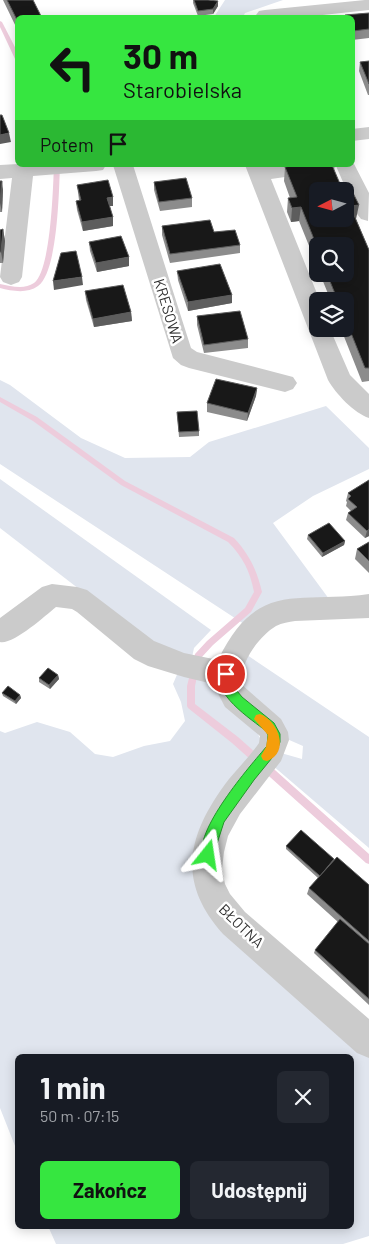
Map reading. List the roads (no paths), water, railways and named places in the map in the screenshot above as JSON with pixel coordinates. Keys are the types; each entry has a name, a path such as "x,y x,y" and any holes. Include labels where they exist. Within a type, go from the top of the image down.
{"street":[{"path":"265,15 369,5"},
{"path":"355,135 369,133"},
{"path":"0,172 75,167"},
{"name":"KRESOWA","path":"124,167 181,352 189,359 285,383"},
{"path":"292,167 257,169 309,301"},
{"path":"347,167 368,214"},
{"path":"11,276 30,171"},
{"path":"322,337 340,380 369,408"},
{"path":"3,631 52,595 69,596 87,604 144,650 158,657 206,670 230,663 254,627 265,619 294,610 369,606"},
{"name":"BŁOTNA","path":"206,670 228,688 237,701 270,727 274,734 272,749 219,818 211,838 207,870 212,894 217,904 234,923 369,1042"}],"waterway":[{"path":"0,22 15,53"},
{"path":"0,286 15,289 29,288 38,283 43,275 53,228 57,167"},
{"path":"0,399 35,419 123,483 231,540 242,552 252,570 258,592 248,610 198,656 191,686 191,706 235,740 369,860"}]}
